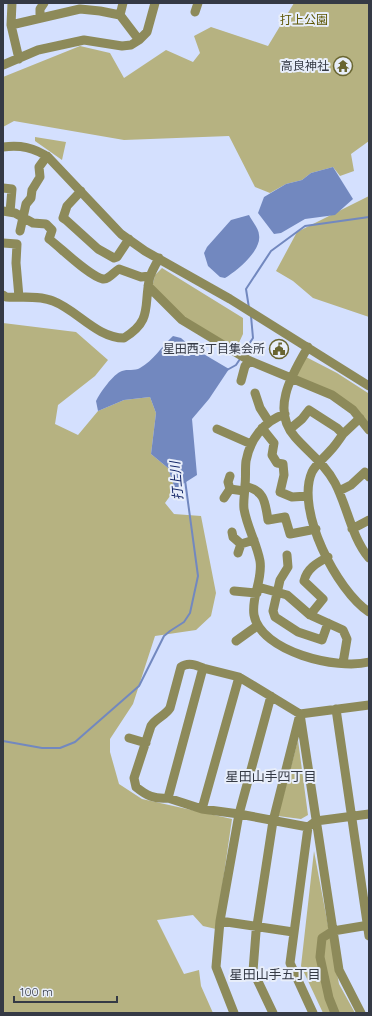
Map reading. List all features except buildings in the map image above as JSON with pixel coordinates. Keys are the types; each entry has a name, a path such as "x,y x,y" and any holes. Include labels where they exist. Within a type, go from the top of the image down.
{"street":[{"path":"12,3 11,25 19,59"},
{"path":"40,17 40,8 44,3"},
{"path":"120,15 124,3"},
{"path":"3,65 38,50 84,40 122,46 131,45 147,32 155,3"},
{"path":"11,25 81,6 120,15 139,40"},
{"path":"3,147 23,146 41,152 47,156 114,227 129,240 308,347 369,386"},
{"path":"20,231 26,204 31,198 32,190 40,177 39,168 47,156"},
{"path":"3,188 12,188 6,211 33,223 46,224 52,230"},
{"path":"81,192 67,206 63,218 60,219 56,227 52,230 49,239 89,271 103,279 107,278 119,269"},
{"path":"63,218 98,248 110,257 116,258"},
{"path":"116,258 129,240"},
{"path":"3,243 17,244 16,263 19,298"},
{"path":"116,258 119,269"},
{"path":"3,296 51,300 63,305 108,335 124,338 138,327 144,316 147,307 150,276 159,258"},
{"path":"119,269 141,277 150,276"},
{"path":"148,286 182,320 250,361 332,395 353,410 369,430"},
{"path":"308,347 291,377 284,398 285,414 294,436 320,461 338,491 352,529 362,549 369,558"},
{"path":"241,382 245,366 250,361"},
{"path":"255,392 260,408 269,422"},
{"path":"290,429 302,419 309,410 337,428 343,434"},
{"path":"285,414 274,417 255,435 246,461 244,508 260,561 260,580 257,590 254,614 257,626 269,639 289,650 307,657 343,664 369,662"},
{"path":"360,418 343,434 312,471 308,496 316,529 344,589 361,607 369,612"},
{"path":"217,428 251,444"},
{"path":"262,428 274,443 272,454 277,463 283,464 284,475 280,492 292,497 308,496"},
{"path":"338,491 350,485 365,472 369,477"},
{"path":"224,498 230,488 228,482 230,476"},
{"path":"230,488 255,488 266,503 268,520 285,517 290,534 316,529"},
{"path":"352,529 369,520"},
{"path":"232,532 233,537 241,544"},
{"path":"241,544 254,540"},
{"path":"238,553 241,544"},
{"path":"287,555 288,566 280,580 273,611 277,620 298,632 322,640 328,623"},
{"path":"310,615 323,599 304,581 305,576 315,564 328,557"},
{"path":"234,592 257,590 278,591 287,595 310,615 340,627 346,634 346,647 343,664"},
{"path":"236,641 257,626"},
{"path":"308,827 202,808 168,798 156,799 145,795 136,787 134,778 154,720 166,713 170,708 182,667 185,664 192,664 239,677 300,714 369,704"},
{"path":"168,798 203,668"},
{"path":"202,808 239,677"},
{"path":"234,1013 216,967 220,921 239,814 271,696"},
{"path":"336,709 369,936"},
{"path":"273,1013 253,971 257,926 273,821 300,714"},
{"path":"300,714 338,970 361,1013"},
{"path":"129,738 146,743"},
{"path":"313,1013 290,963 308,827 316,821 369,814"},
{"path":"220,921 293,932"},
{"path":"335,1013 329,998 320,957 322,938 333,931 368,926"}],"green space":[{"name":"打上公園","path":"294,3 369,3 369,141 351,154 354,171 340,176 333,167 311,173 302,180 286,184 270,193 255,187 229,136 124,140 14,121 3,127 3,77 80,46 110,53 124,78 166,50 193,62 200,53 194,36 211,27 268,46"},
{"path":"35,137 66,142 62,160 35,141"},
{"path":"369,196 369,317 313,298 293,281 276,271 297,232"},
{"path":"162,268 243,318 243,334 236,349 182,318 152,288 155,275"},
{"path":"3,323 76,332 108,360 95,376 58,405 55,424 78,435 98,411 124,400 150,397 156,413 151,454 168,468 175,489 165,503 174,514 201,516 216,593 211,616 196,630 155,636 133,704 110,739 110,752 119,784 142,799 232,819 216,929 203,926 193,915 157,920 184,974 199,970 201,986 213,1013 3,1013"},
{"path":"306,357 337,373 368,393 369,426 362,417 296,377"},
{"path":"298,740 308,815 301,819 278,816"},
{"path":"314,851 339,984 355,1013 323,1013 301,966"}],"water":[{"path":"333,167 353,199 335,215 305,219 281,233 274,234 258,213 264,197 286,184 302,180 311,173"},
{"path":"249,215 259,233 257,247 248,260 236,270 225,278 220,277 208,266 204,253 207,247 231,220"},
{"path":"173,336 181,338 190,346 229,369 209,399 192,419 197,475 175,489 168,468 151,454 156,413 150,397 124,400 98,411 96,401 118,373 126,370 138,369 145,365"}],"waterway":[{"name":"打上川","path":"249,308 246,289 271,251 305,226 369,217"},
{"name":"打上川","path":"243,353 253,338 251,316"},
{"name":"打上川","path":"227,370 236,365 240,359"},
{"name":"打上川","path":"3,741 42,748 60,748 75,742 139,686 164,636 184,622 190,613 198,576 185,480"}],"place":[{"name":"高良神社","path":"343,66"},
{"name":"星田西3丁目集会所","path":"279,349"}],"district":[{"name":"星田山手四丁目","path":"271,776"},
{"name":"星田山手五丁目","path":"275,974"}]}
